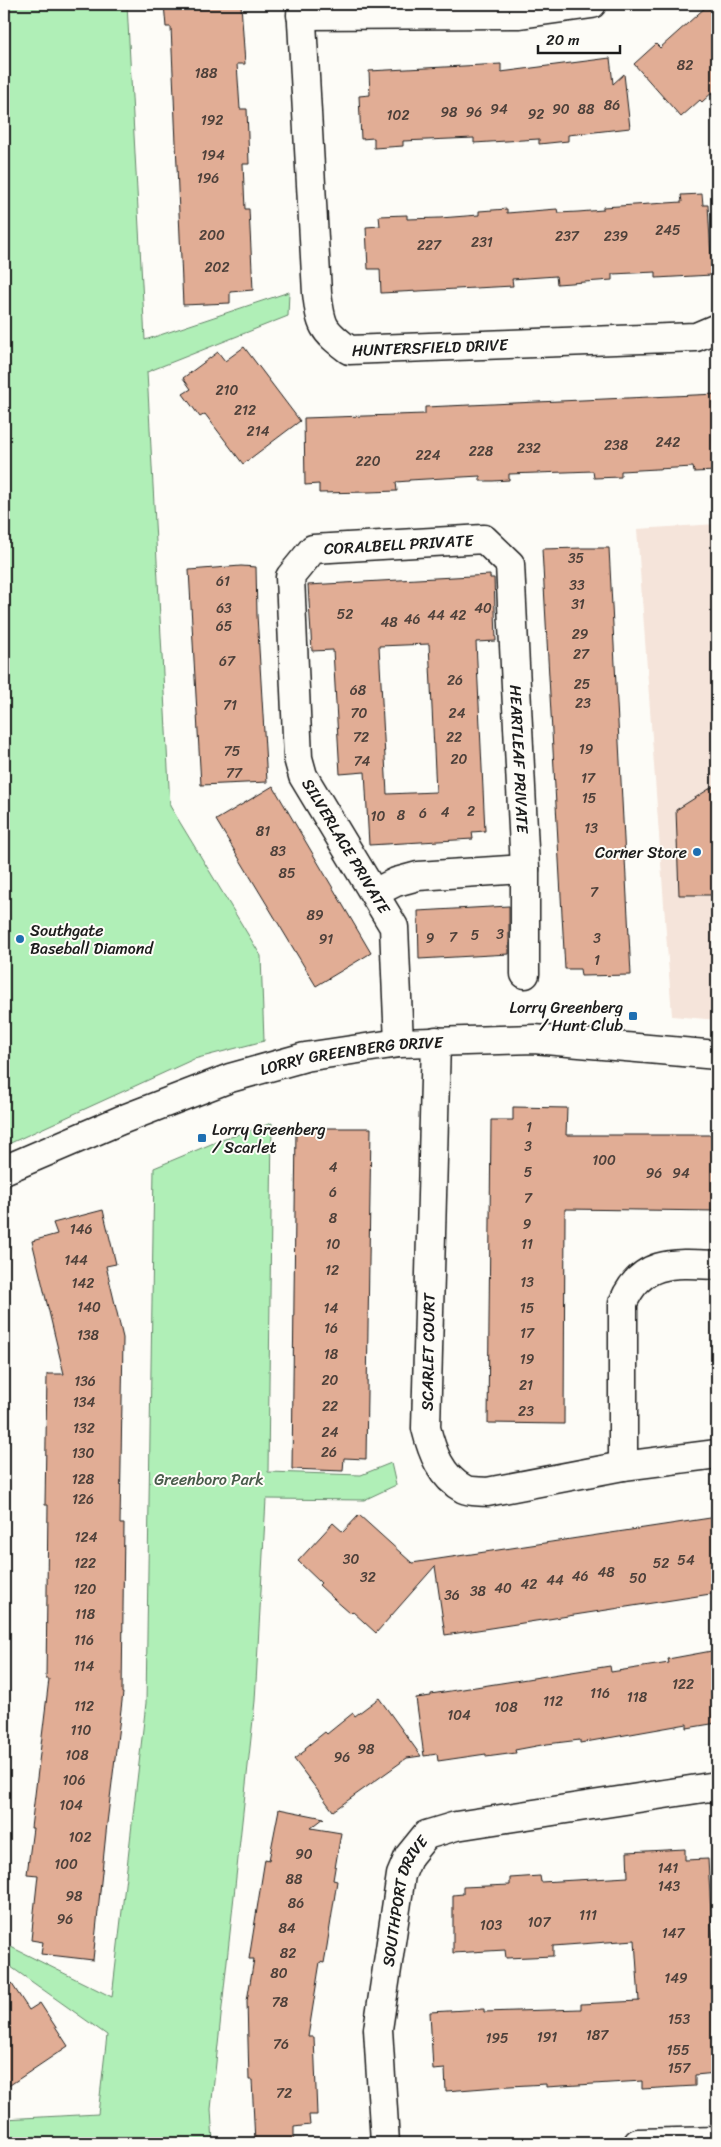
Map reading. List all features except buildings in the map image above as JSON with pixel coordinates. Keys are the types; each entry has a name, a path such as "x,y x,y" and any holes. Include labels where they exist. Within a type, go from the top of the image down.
{"street":[{"path":"301,9 520,14 592,4"},
{"name":"HUNTERSFIELD DRIVE","path":"301,9 320,316 329,335 348,350 696,337 717,328"},
{"name":"CORALBELL PRIVATE","path":"301,563 313,549 484,539 496,552"},
{"name":"HEARTLEAF PRIVATE","path":"496,552 510,564 525,869 525,974"},
{"name":"SILVERLACE PRIVATE","path":"301,563 290,577 298,758 304,776 394,927 399,1043"},
{"path":"374,893 396,882 418,876 525,869"},
{"name":"LORRY GREENBERG DRIVE","path":"4,1170 121,1120 238,1075 305,1057 399,1043 534,1039 717,1055"},
{"name":"SCARLET COURT","path":"436,1041 426,1428 432,1450 445,1475 465,1490 487,1492 623,1466 717,1454"},
{"path":"623,1466 623,1303 629,1288 642,1276 655,1268 674,1265 717,1265"},
{"name":"SOUTHPORT DRIVE","path":"385,2143 378,2028 401,1875 409,1856 426,1835 456,1826 501,1819 710,1788 717,1790"},
{"path":"638,2143 717,2141"}],"shaded area":[{"path":"717,524 717,1020 672,1016 637,529"}],"green space":[{"path":"4,4 127,4 145,340 289,292 288,316 147,372 170,806 261,956 264,1041 194,1059 4,1146"},
{"name":"Greenboro Park","path":"272,1123 268,1472 361,1475 391,1463 396,1485 364,1500 266,1499 255,1701 211,2109 213,2143 4,2143 4,2119 98,2114 107,2035 4,1962 9,1946 112,1997 146,1703 154,1168 216,1142"}],"place":[{"name":"Corner Store","path":"697,852"},
{"name":"Southgate Baseball Diamond","path":"20,939"},
{"name":"Lorry Greenberg / Hunt Club","path":"633,1016"},
{"name":"Lorry Greenberg / Scarlet","path":"202,1138"}]}
